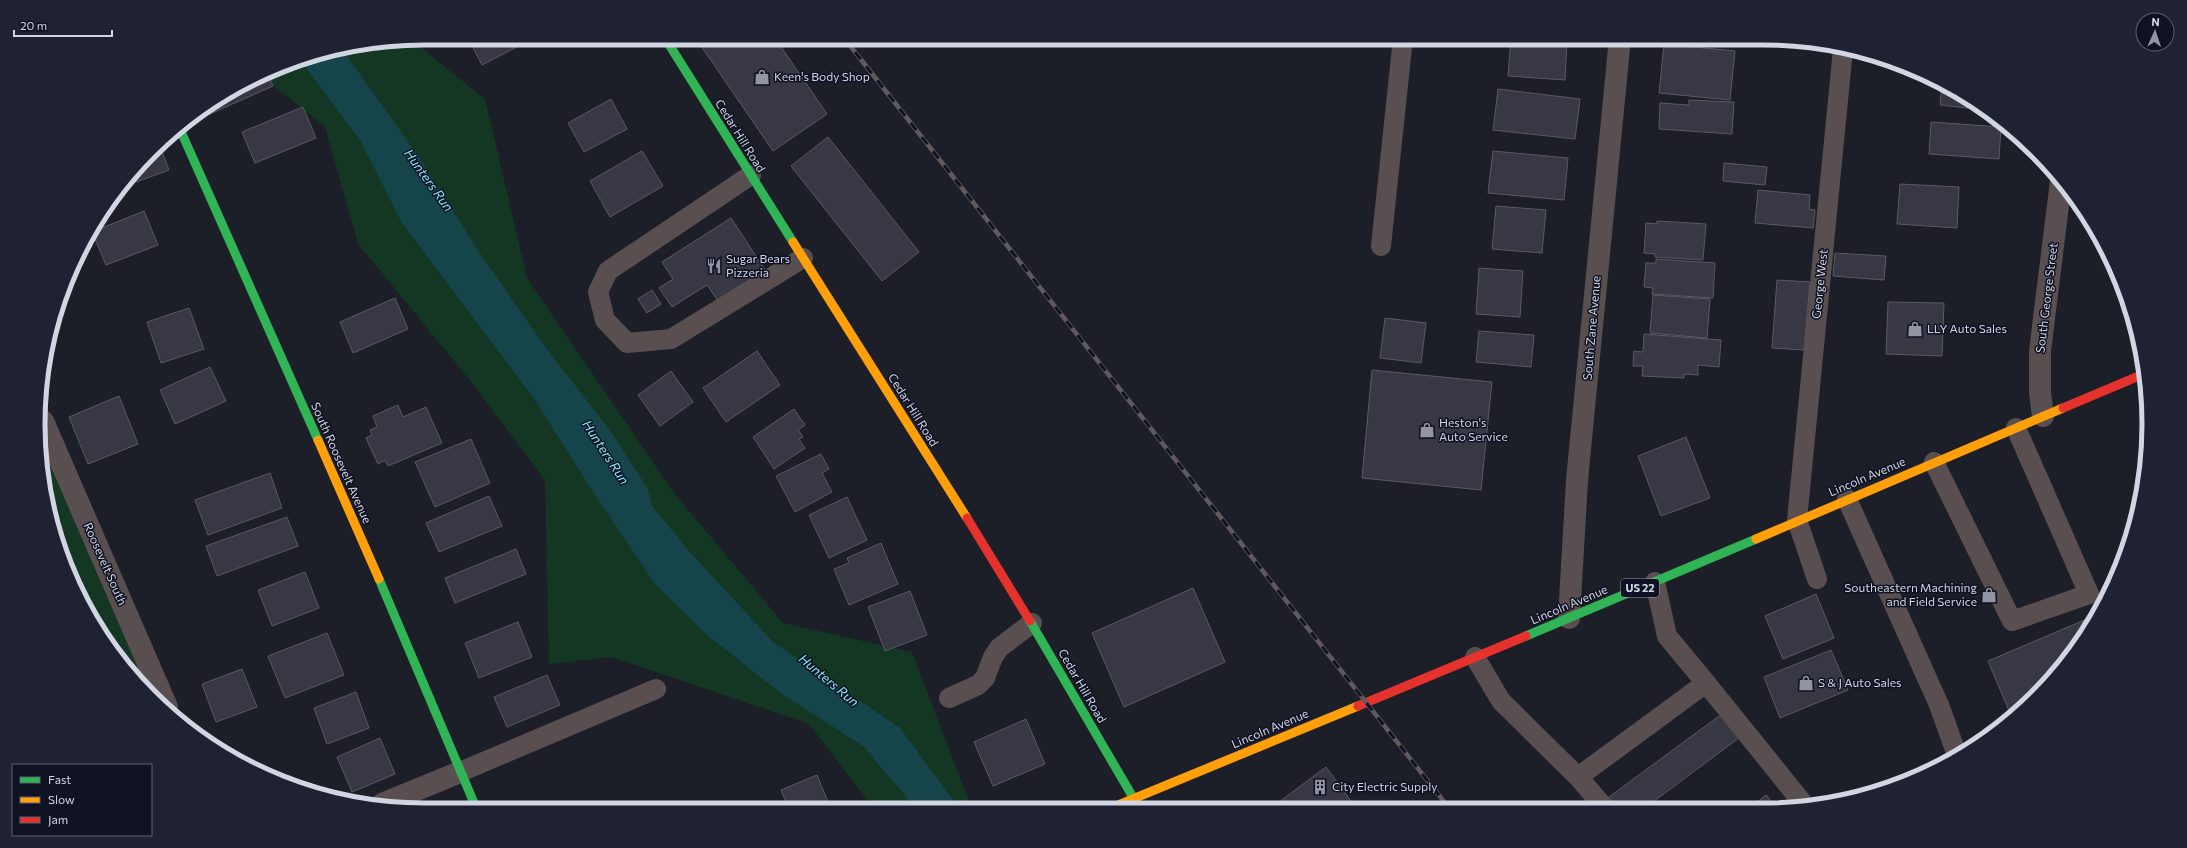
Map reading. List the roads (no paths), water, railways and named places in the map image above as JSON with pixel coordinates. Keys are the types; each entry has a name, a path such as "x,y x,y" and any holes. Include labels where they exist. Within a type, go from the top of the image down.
{"main road":[{"name":"Cedar Hill Road","path":"669,45 1008,582 1135,803"},
{"name":"South Roosevelt Avenue","path":"182,133 354,521 474,803"},
{"name":"Lincoln Avenue","path":"1138,803 1475,657 2139,376"}],"street":[{"name":"South Zane Avenue","path":"1569,618 1577,480 1619,45"},
{"name":"South George Street","path":"2043,416 2040,393 2040,351 2060,188"},
{"name":"Roosevelt South","path":"45,426 165,701"},
{"path":"389,801 460,772"}],"lane":[{"path":"1381,246 1402,45"},
{"name":"George West","path":"1797,520 1842,53"},
{"path":"751,175 608,271 598,292 605,320 627,343 671,339 803,258"},
{"path":"1934,462 2012,621 2090,594 2016,428"},
{"path":"1847,499 1939,705 1956,750"},
{"path":"1797,520 1817,579"},
{"path":"1655,582 1667,636 1801,801"},
{"path":"949,698 978,685 985,678 993,657 999,648 1032,624"},
{"path":"1475,657 1501,701 1578,777 1601,803"},
{"path":"1578,777 1706,683"},
{"path":"460,772 656,688"}],"water":[{"name":"Hunters Run","path":"347,53 349,59 417,154 477,249 544,345 611,432 648,489 652,506 689,551 773,642 900,728 956,803 909,803 904,794 863,746 782,694 707,635 655,584 595,495 533,397 402,223 361,142 304,64"}],"railway":[{"path":"850,45 1445,803"}],"place":[{"name":"Keen's Body Shop","path":"762,77"},
{"name":"Sugar Bears Pizzeria","path":"714,266"},
{"name":"LLY Auto Sales","path":"1915,329"},
{"name":"Heston's Auto Service","path":"1427,430"},
{"name":"Southeastern Machining and Field Service","path":"1989,595"},
{"name":"S & J Auto Sales","path":"1806,683"},
{"name":"City Electric Supply","path":"1320,787"}]}
